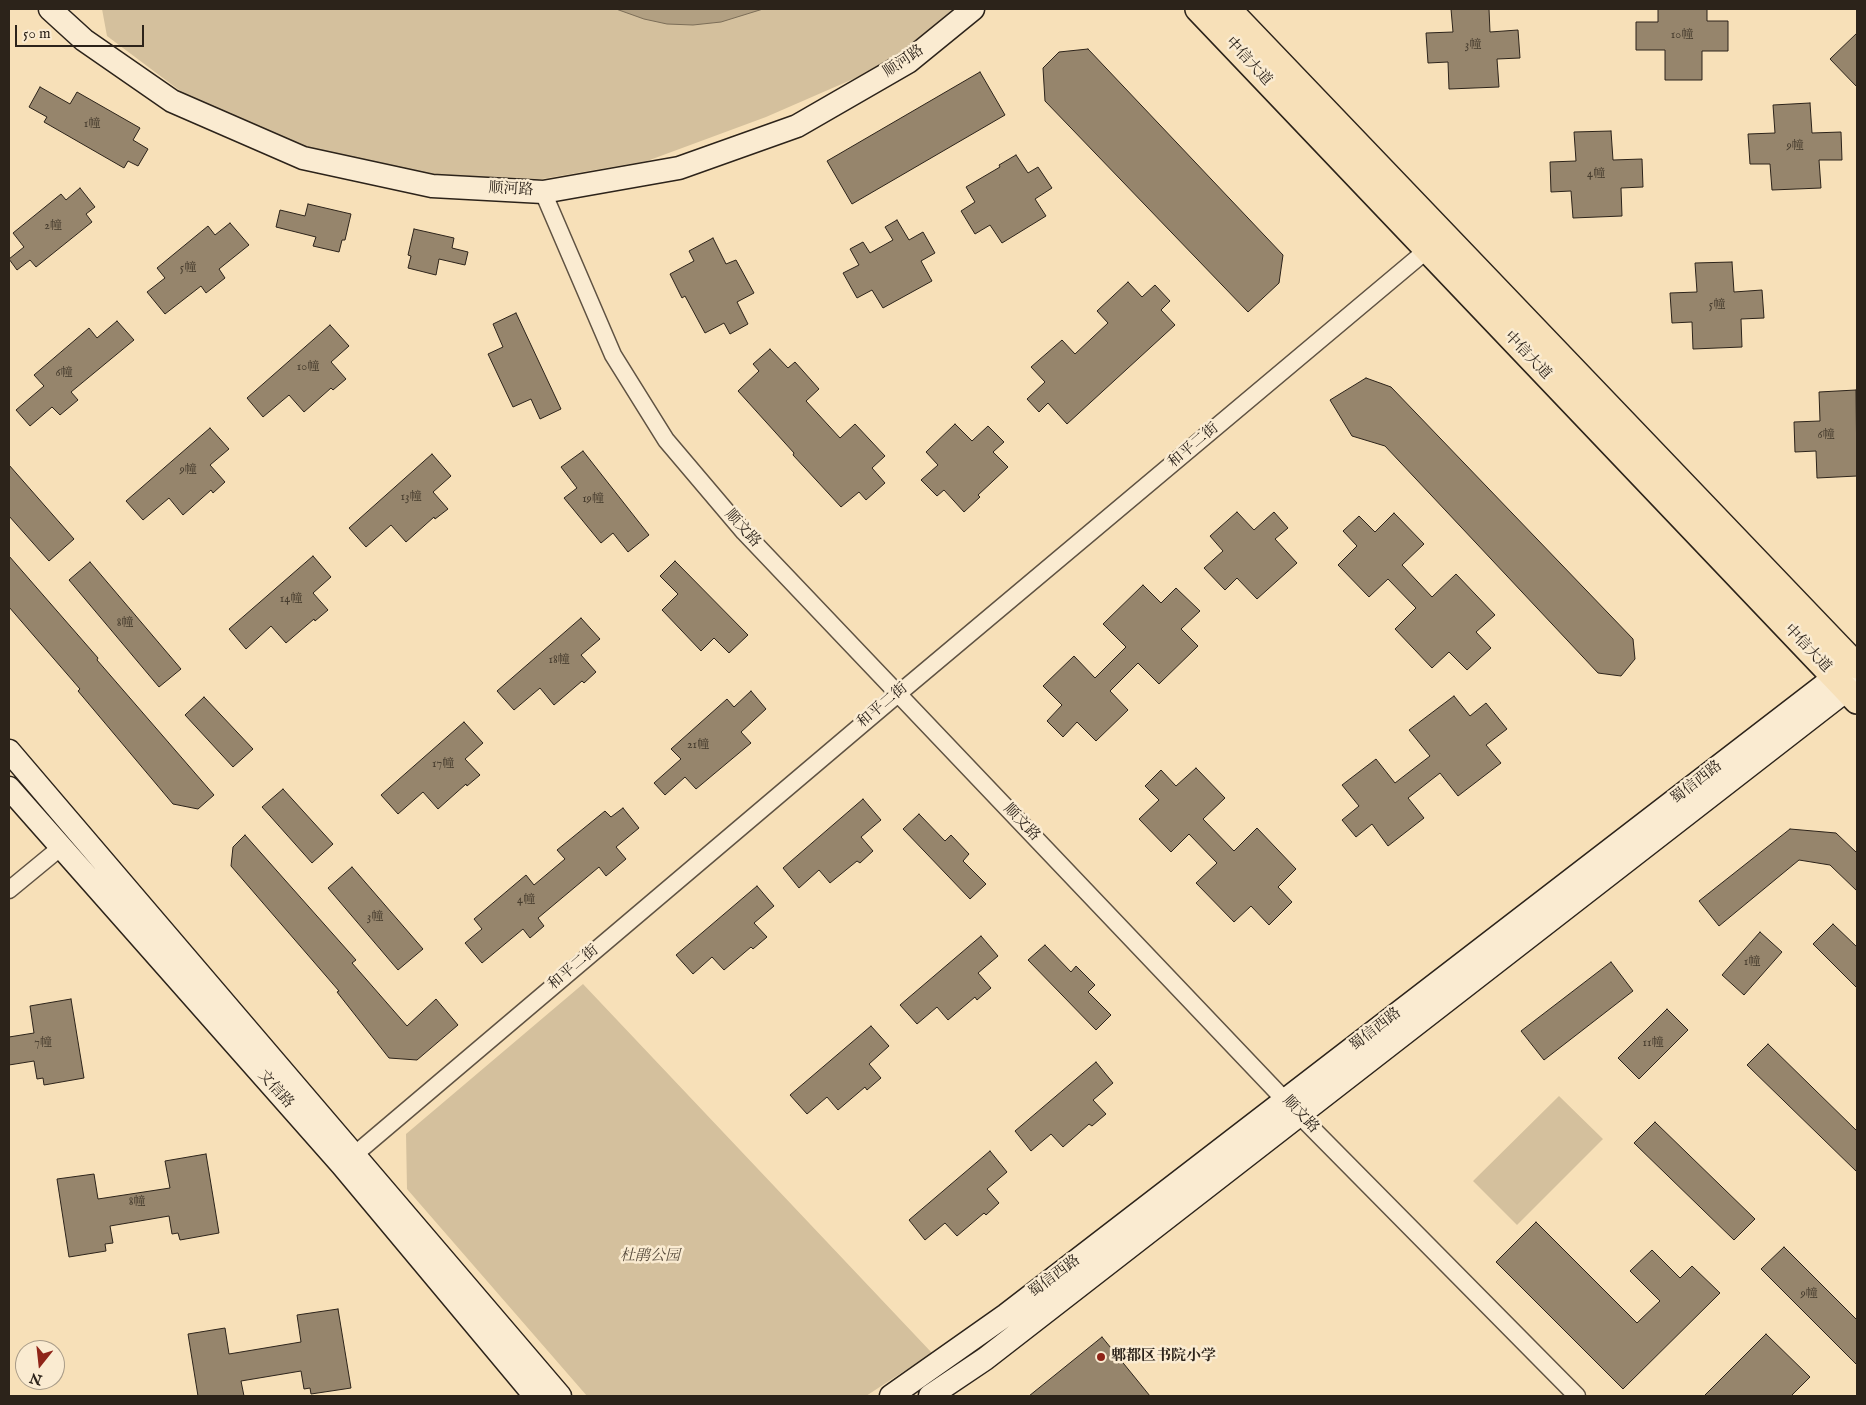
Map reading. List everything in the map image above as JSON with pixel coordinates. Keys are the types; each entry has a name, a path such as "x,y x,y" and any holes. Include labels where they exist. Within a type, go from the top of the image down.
{"main road":[{"name":"中信大道","path":"1198,9 1427,250 1852,677"},
{"name":"中信大道","path":"1228,9 1852,677"}],"street":[{"name":"顺河路","path":"50,9 84,40 172,101 303,158 432,186 543,192 679,168 797,126 908,62 973,9"},
{"name":"顺文路","path":"543,192 613,355 666,440 744,532 1293,1108 1577,1396"},
{"name":"和平二街","path":"348,1160 898,694 1427,250"},
{"name":"蜀信西路","path":"930,1396 985,1359 1293,1108 1852,677"},
{"path":"9,751 348,1160 560,1396"},
{"name":"文信路","path":"9,788 60,848 348,1160 535,1396"},
{"path":"9,890 60,848"},
{"name":"蜀信西路","path":"891,1396 1293,1108"}],"green space":[{"path":"102,9 954,9 883,66 766,117 647,161 536,180 433,176 303,148 191,99 107,36"},
{"name":"杜鹃公园","path":"583,984 932,1353 866,1396 587,1396 407,1189 406,1134"},
{"path":"1559,1096 1603,1139 1517,1225 1473,1181"}],"shaded area":[{"path":"616,9 763,9 721,22 693,25 667,24 644,19"}],"building":[{"path":"1451,9 1489,9 1490,32 1518,30 1520,58 1497,59 1499,87 1449,89 1448,62 1428,63 1426,33 1453,32"},
{"path":"1658,9 1707,9 1707,21 1728,21 1728,51 1702,51 1702,80 1665,80 1665,50 1636,50 1636,22 1658,22"},
{"path":"1857,33 1857,87 1830,59"},
{"path":"1088,49 1283,255 1279,283 1248,312 1045,101 1043,68 1059,52"},
{"path":"980,72 1005,115 852,204 827,161"},
{"path":"40,87 70,104 77,92 140,128 133,140 148,149 138,166 128,161 124,168 44,122 47,117 29,107"},
{"path":"1810,103 1812,133 1841,132 1842,160 1819,160 1821,188 1772,190 1770,164 1750,164 1748,134 1775,133 1773,105"},
{"path":"1611,131 1613,160 1642,159 1643,187 1621,188 1622,216 1573,218 1571,191 1551,192 1550,162 1576,161 1574,132"},
{"path":"1016,155 1028,173 1038,167 1052,188 1035,199 1046,216 1002,243 990,225 975,234 961,211 975,202 966,187"},
{"path":"80,188 95,207 86,214 92,222 36,267 30,260 17,270 9,259 24,247 13,233 61,194 66,200"},
{"path":"308,204 351,214 345,240 342,240 339,252 313,246 316,237 276,227 280,210 305,216"},
{"path":"897,220 909,240 923,232 935,253 921,261 932,281 883,308 872,290 857,298 843,273 859,265 850,249 863,242 870,253 893,240 885,227"},
{"path":"230,223 249,245 219,269 225,278 206,293 201,286 165,314 147,292 165,278 157,268 208,226 215,235"},
{"path":"414,229 454,238 452,248 468,252 465,265 439,259 436,275 408,268 411,256 408,255"},
{"path":"713,238 726,264 736,260 754,293 737,302 748,324 730,334 724,323 705,333 685,296 682,298 670,274 694,261 689,251"},
{"path":"1732,262 1734,292 1762,290 1764,318 1741,319 1742,347 1693,349 1692,322 1672,323 1670,293 1697,292 1695,263"},
{"path":"1128,282 1142,297 1155,285 1170,301 1161,310 1175,325 1067,424 1048,403 1039,412 1027,399 1045,382 1031,367 1062,340 1075,354 1108,323 1097,311"},
{"path":"516,313 561,409 540,419 531,399 513,407 488,354 503,347 493,324"},
{"path":"117,321 134,340 71,392 78,400 60,415 52,407 30,426 16,410 44,386 34,375 89,328 97,338"},
{"path":"330,325 349,346 331,362 346,379 333,390 331,388 304,412 289,395 263,417 247,398"},
{"path":"770,349 788,368 795,362 819,389 806,401 840,438 855,424 885,456 872,468 885,483 866,500 859,492 841,507 738,391 759,371 753,364"},
{"path":"1366,378 1391,387 1633,639 1635,659 1621,676 1598,673 1385,446 1352,436 1330,400"},
{"path":"1856,390 1857,476 1817,478 1816,451 1795,452 1794,422 1820,421 1819,392"},
{"path":"955,424 972,441 988,426 1004,442 993,452 1008,467 978,495 980,497 964,512 944,490 937,496 921,480 938,465 926,452"},
{"path":"210,428 229,449 210,465 225,482 213,493 211,490 183,515 169,498 143,520 126,501"},
{"path":"583,451 649,535 628,552 613,533 601,543 564,498 577,488 561,467"},
{"path":"432,454 451,476 433,492 448,509 435,519 434,517 406,542 391,525 366,547 349,528"},
{"path":"9,465 74,539 49,561 9,516"},
{"path":"1237,512 1254,530 1274,512 1288,528 1275,539 1297,563 1257,599 1237,578 1225,590 1204,568 1223,551 1210,536"},
{"path":"1394,513 1424,544 1402,565 1432,597 1456,574 1495,615 1476,632 1491,648 1467,670 1449,652 1432,668 1395,629 1416,608 1388,579 1369,597 1338,565 1357,546 1343,531 1359,516 1375,532"},
{"path":"9,556 214,795 198,809 173,804 78,691 80,689 9,607"},
{"path":"313,556 331,577 313,593 328,610 315,621 314,619 286,643 271,626 246,649 229,629"},
{"path":"675,561 748,635 729,653 714,638 701,651 662,610 678,594 660,576"},
{"path":"90,562 181,669 159,687 69,580"},
{"path":"1143,585 1161,603 1176,588 1200,611 1181,629 1198,646 1159,684 1138,663 1110,691 1128,710 1096,741 1077,722 1063,737 1047,721 1062,705 1043,686 1074,656 1095,678 1126,647 1103,624"},
{"path":"581,618 600,639 581,655 596,672 584,683 582,681 554,705 540,688 514,710 497,691"},
{"path":"751,691 766,709 741,732 751,743 696,789 685,777 665,795 654,783 681,759 671,749 727,699 734,707"},
{"path":"1454,696 1470,716 1486,703 1507,729 1486,745 1501,763 1458,796 1440,773 1408,798 1424,818 1388,846 1372,824 1356,837 1342,820 1359,806 1342,785 1376,759 1395,783 1430,756 1409,730"},
{"path":"204,697 253,749 233,767 185,715"},
{"path":"464,722 483,743 465,759 480,775 467,786 466,784 438,809 423,792 398,814 381,795"},
{"path":"1196,768 1225,798 1203,819 1234,851 1257,828 1296,869 1278,887 1292,902 1269,925 1251,906 1234,922 1196,883 1217,863 1189,834 1171,852 1139,819 1159,800 1145,786 1161,770 1176,786"},
{"path":"283,789 333,844 312,863 262,807"},
{"path":"863,799 881,820 861,837 873,851 860,863 857,861 830,883 819,870 799,888 783,868"},
{"path":"623,808 639,828 616,847 626,859 606,876 599,867 538,918 544,926 530,938 523,929 482,963 465,943 482,929 474,919 526,875 534,885 565,859 557,850 605,811 611,817"},
{"path":"919,814 945,841 951,835 969,854 963,861 986,884 970,899 903,829"},
{"path":"1790,829 1836,833 1857,853 1857,891 1830,865 1799,860 1719,926 1699,901"},
{"path":"245,835 356,960 352,963 407,1026 436,999 458,1025 417,1060 389,1058 337,992 339,991 231,866 233,847"},
{"path":"352,867 423,949 398,970 328,888"},
{"path":"757,886 774,906 754,923 767,937 753,949 751,947 724,970 712,957 693,974 676,955"},
{"path":"1833,924 1857,947 1857,988 1813,944"},
{"path":"1760,932 1782,952 1744,995 1722,975"},
{"path":"981,936 998,956 978,973 991,988 977,1000 975,997 948,1020 937,1007 917,1024 900,1005"},
{"path":"1045,945 1071,972 1076,966 1095,985 1088,992 1111,1015 1096,1030 1028,960"},
{"path":"1611,962 1633,991 1544,1060 1521,1031"},
{"path":"71,999 84,1078 44,1085 43,1078 37,1079 34,1061 9,1065 9,1037 34,1033 30,1006"},
{"path":"1667,1009 1688,1030 1639,1079 1618,1058"},
{"path":"871,1026 889,1046 869,1064 881,1078 867,1090 865,1087 838,1110 827,1097 807,1114 790,1095"},
{"path":"1768,1044 1857,1131 1857,1172 1747,1065"},
{"path":"1096,1062 1113,1083 1093,1100 1106,1114 1092,1126 1089,1124 1063,1147 1051,1134 1031,1151 1015,1131"},
{"path":"1655,1122 1755,1219 1734,1240 1634,1143"},
{"path":"990,1151 1007,1172 987,1189 999,1203 957,1236 945,1223 925,1240 909,1220"},
{"path":"206,1154 219,1233 180,1240 178,1233 172,1234 169,1216 110,1226 113,1243 105,1244 106,1251 69,1257 57,1179 94,1174 98,1199 170,1188 165,1161"},
{"path":"1536,1222 1637,1323 1660,1301 1630,1271 1652,1250 1680,1278 1692,1266 1720,1293 1623,1389 1496,1262"},
{"path":"1784,1247 1857,1320 1857,1365 1761,1269"},
{"path":"338,1309 351,1388 311,1394 310,1388 304,1389 301,1371 241,1381 244,1396 198,1396 188,1334 225,1328 229,1354 301,1342 297,1315"},
{"path":"1766,1334 1810,1377 1791,1396 1704,1396"},
{"path":"1102,1337 1150,1396 1029,1396"}],"place":[{"name":"郫都区书院小学","path":"1101,1357"}]}
